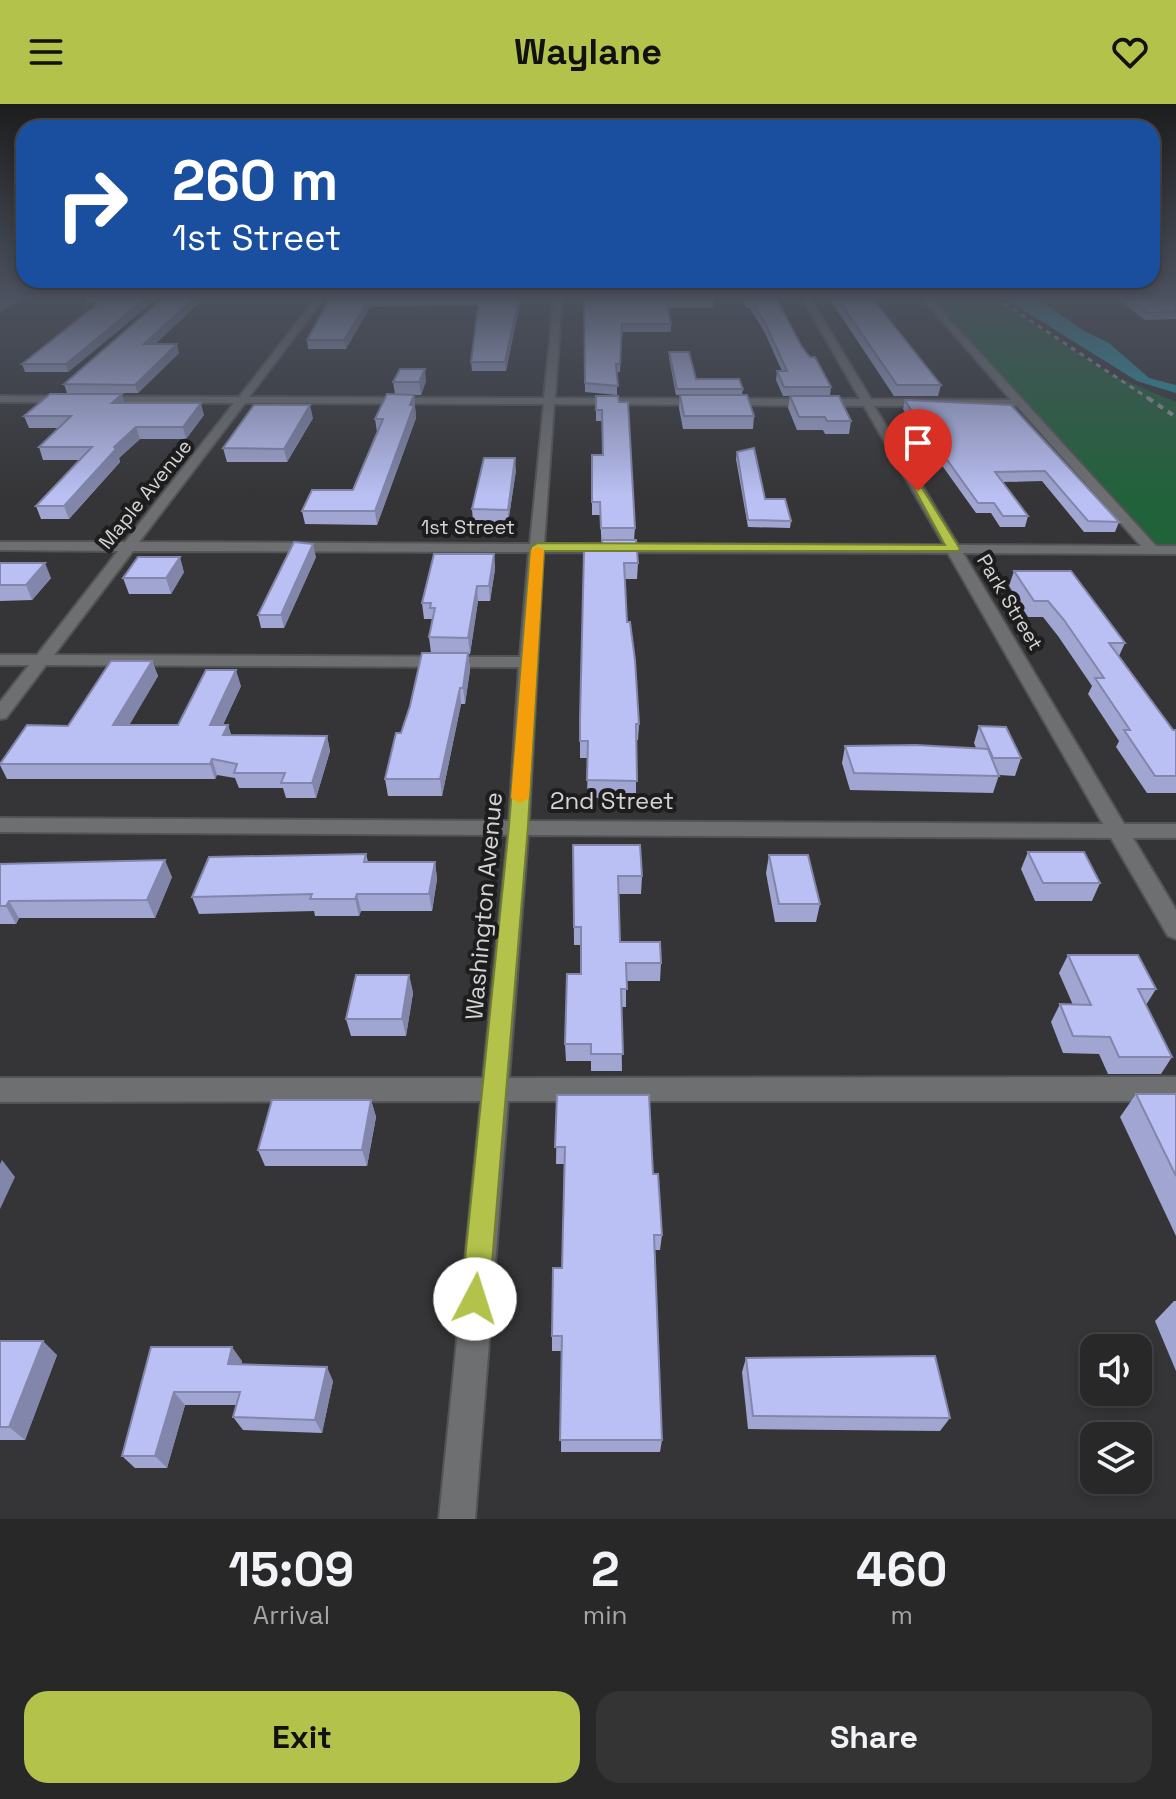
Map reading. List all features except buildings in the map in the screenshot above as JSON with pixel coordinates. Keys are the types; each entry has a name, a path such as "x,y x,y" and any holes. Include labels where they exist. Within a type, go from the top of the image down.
{"street":[{"name":"Maple Avenue","path":"0,714 271,364"},
{"name":"Washington Avenue","path":"457,1519 519,826 527,662 553,364"},
{"name":"Park Street","path":"844,364 1176,930"},
{"path":"986,364 1176,570"},
{"path":"48,399 66,384"},
{"path":"0,399 1022,403"},
{"name":"1st Street","path":"0,546 1176,550"},
{"path":"0,660 527,662"},
{"name":"2nd Street","path":"0,825 1176,831"},
{"path":"0,1090 1176,1089"}],"green space":[{"path":"984,364 1094,364 1109,374 1176,402 1176,550 1152,550"}],"water":[{"path":"1110,364 1133,364 1149,378 1176,385 1176,393 1137,381"}],"railway":[{"path":"1096,364 1149,399"},
{"path":"1149,399 1176,417"}],"slow traffic":[{"path":"520,798 537,550"}],"route":[{"path":"475,1299 519,826 529,639 538,547 954,549 944,539 918,491"}]}
